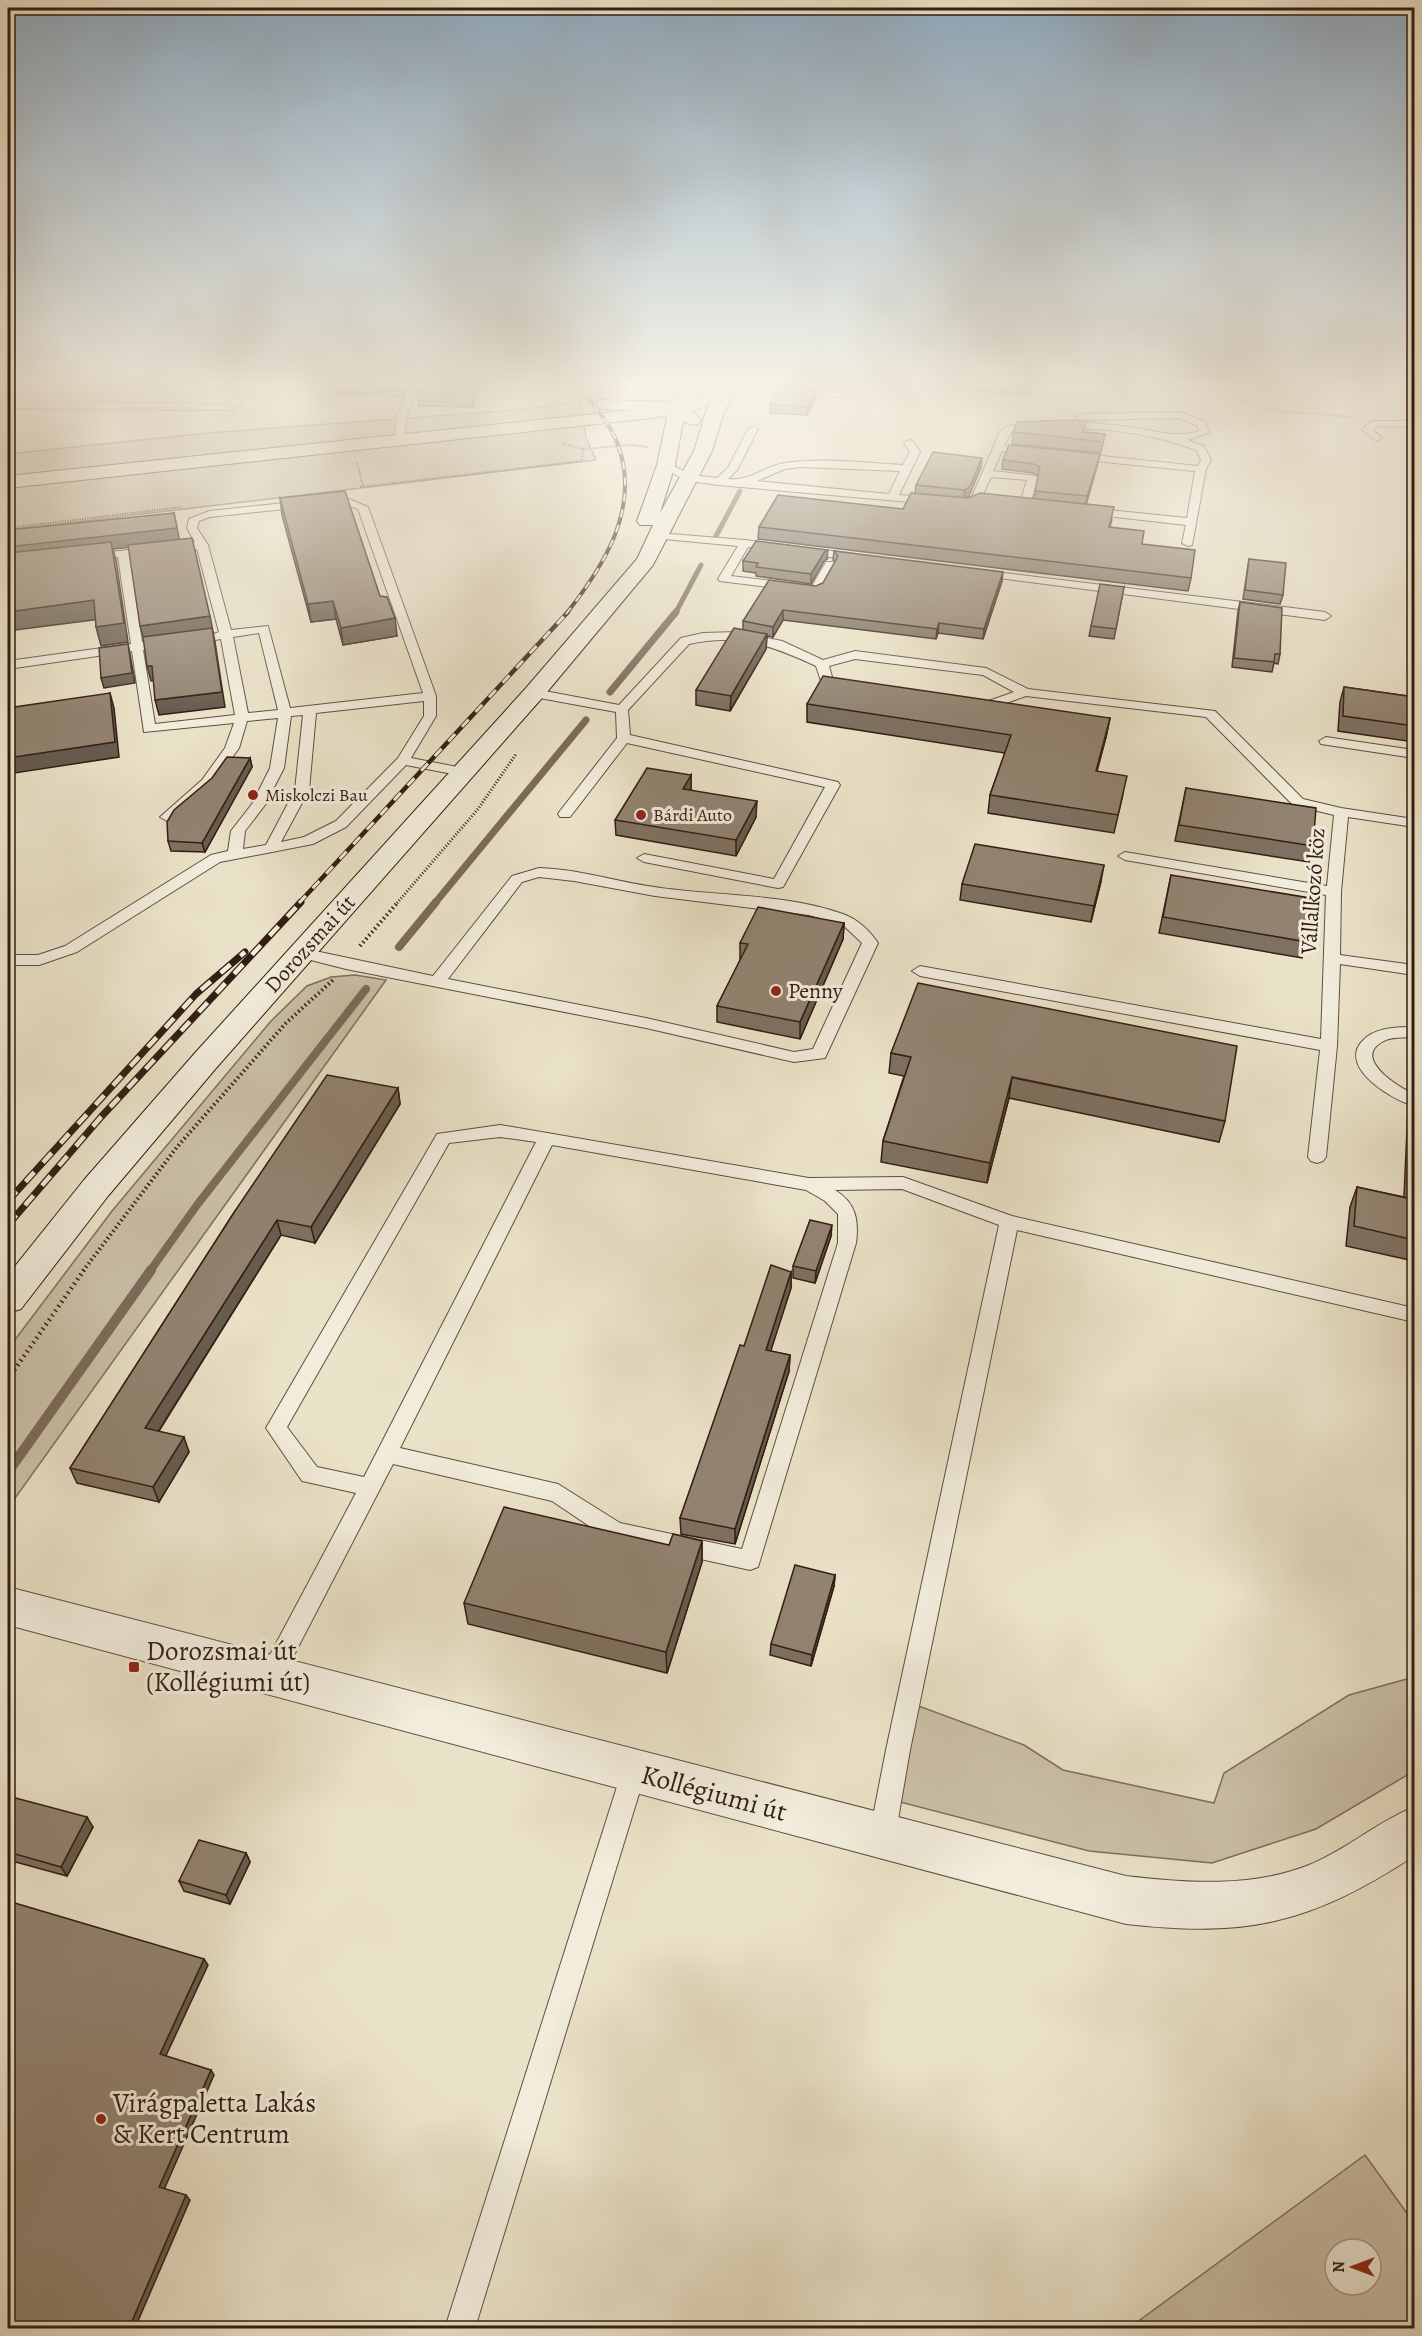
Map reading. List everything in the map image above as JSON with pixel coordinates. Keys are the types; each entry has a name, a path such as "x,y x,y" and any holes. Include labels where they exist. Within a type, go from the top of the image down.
{"main road":[{"name":"Dorozsmai út","path":"619,595 629,561 646,524 656,494"},
{"name":"Dorozsmai út","path":"8,1300 96,1188 619,595 646,561 680,494"},
{"name":"Kollégiumi út","path":"8,1606 1116,1897 1184,1907 1242,1903 1293,1894 1340,1874 1414,1830"}],"lane":[{"path":"860,494 946,502"},
{"path":"969,510 967,504 981,499 982,494"},
{"path":"1025,494 1020,503 1037,505"},
{"path":"1188,543 1197,494"},
{"path":"8,960 39,960 71,949 216,858 308,841 341,824 403,760 430,716 430,696 363,507 345,501 332,501 209,514 189,520 202,544 226,634 242,718 232,748 207,783 167,817"},
{"path":"1073,509 1192,522"},
{"path":"658,536 745,543 873,559"},
{"path":"745,543 724,579 816,590 830,564"},
{"path":"77,559 202,544"},
{"path":"123,554 149,729 430,696"},
{"path":"965,571 1325,616"},
{"path":"203,637 264,629 285,713 277,768 258,805 238,831 235,853"},
{"path":"565,814 624,738 622,709 685,641 738,636 778,644 822,664 855,655 974,670 986,672 1024,692 1210,714 1298,802 1341,812"},
{"path":"8,664 181,640"},
{"path":"822,664 829,687 852,690"},
{"path":"957,705 981,708 1024,692"},
{"path":"534,693 622,709"},
{"path":"272,847 275,835 291,814 302,789 310,710"},
{"path":"624,738 833,785 778,884 644,858"},
{"path":"1326,741 1414,754"},
{"path":"403,760 463,772"},
{"name":"Vállalkozó köz","path":"1317,1157 1329,1046 1334,892 1341,812 1414,823"},
{"path":"1125,856 1334,892"},
{"path":"302,953 437,982 646,1023 794,1058 819,1054 870,943 858,927 832,915 747,901 718,901 654,892 548,873 528,873 517,879 437,982"},
{"path":"1331,957 1414,970"},
{"path":"920,971 1329,1046"},
{"path":"1414,1032 1387,1034 1375,1038 1368,1045 1364,1054 1366,1065 1372,1075 1383,1085 1414,1100"},
{"path":"370,1487 310,1475 276,1428 443,1138 500,1131 809,1184 903,1182 1009,1222 1414,1315"},
{"path":"271,1676 387,1455 547,1138"},
{"path":"387,1455 558,1493 615,1531 750,1560 847,1243 850,1224 835,1197 809,1184"},
{"path":"882,1837 898,1750 1009,1222"},
{"path":"460,2328 634,1771"}],"shaded area":[{"path":"8,494 310,494 8,530"},
{"path":"355,975 386,980 8,1508 8,1349 112,1211 271,1021 307,986 331,977"},
{"path":"1414,1677 1414,1771 1316,1829 1212,1863 1089,1851 900,1802 916,1705 1024,1745 1063,1770 1214,1803 1224,1773 1349,1695"},
{"path":"1365,2155 1414,2223 1414,2328 1129,2328"}],"building":[{"path":"346,494 380,596 387,597 395,618 341,628 333,601 308,604 280,498"},
{"path":"910,494 968,498 978,494 990,494 1114,507 1109,527 1144,531 1142,544 1195,550 1191,578 759,527 778,495 903,509"},
{"path":"174,513 177,528 8,547 8,530"},
{"path":"192,538 210,616 140,626 128,545"},
{"path":"756,541 828,550 825,551 811,574 756,567 758,563 743,561"},
{"path":"111,542 124,623 96,627 94,600 8,612 8,553"},
{"path":"834,551 1003,572 984,629 939,623 937,629 783,610 773,627 743,621 769,580 816,586 823,583 838,556"},
{"path":"1249,559 1286,563 1283,595 1245,590"},
{"path":"1100,584 1124,587 1116,629 1091,626"},
{"path":"1240,602 1282,608 1280,654 1275,654 1274,662 1234,658"},
{"path":"212,628 222,692 155,700 152,666 147,666 143,637"},
{"path":"734,628 767,634 731,696 696,690"},
{"path":"128,644 132,673 101,678 99,648"},
{"path":"823,676 1110,718 1096,771 1127,776 1118,815 990,795 1011,735 807,704"},
{"path":"1344,687 1414,697 1414,726 1343,716"},
{"path":"110,693 115,742 8,758 8,708"},
{"path":"227,757 250,758 202,843 168,841 167,822 174,810 212,778"},
{"path":"647,768 691,775 683,789 757,801 736,840 615,820"},
{"path":"1186,788 1316,808 1313,846 1179,825"},
{"path":"975,844 1104,865 1094,906 962,884"},
{"path":"1171,875 1310,898 1307,942 1163,917"},
{"name":"Penny","path":"758,907 844,923 800,1022 717,1006 748,944 740,943"},
{"path":"918,983 1237,1046 1225,1121 1012,1077 990,1163 883,1141 911,1057 891,1053"},
{"path":"327,1075 398,1088 311,1227 277,1220 145,1428 184,1437 153,1487 70,1468 235,1211"},
{"path":"1414,1104 1414,1240 1354,1226 1357,1187 1411,1199"},
{"path":"810,1220 832,1225 816,1271 793,1266"},
{"path":"771,1265 791,1272 766,1350 790,1355 735,1529 680,1518 740,1345 744,1346"},
{"path":"504,1507 669,1545 673,1534 702,1541 666,1652 464,1603"},
{"path":"795,1565 835,1575 812,1655 771,1644"},
{"path":"8,1796 87,1817 61,1867 8,1852"},
{"path":"199,1840 246,1853 226,1895 179,1881"},
{"name":"Virágpaletta Lakás & Kert Centrum","path":"8,1901 204,1959 160,2054 211,2070 159,2187 186,2195 129,2328 8,2328"}],"waterway":[{"path":"716,536 738,494"},
{"path":"675,614 701,565"},
{"path":"610,692 676,612"},
{"path":"435,903 586,720"},
{"path":"399,947 436,902"},
{"path":"150,1271 197,1205 366,989"},
{"path":"8,1472 151,1270"}],"railway":[{"path":"566,614 605,556 622,514 625,494"},
{"path":"299,903 568,612"},
{"path":"8,1225 101,1117 301,902"},
{"path":"8,1201 196,994 245,952"}],"place":[{"name":"Miskolczi Bau","path":"253,795"},
{"name":"Bárdi Auto","path":"641,815"},
{"name":"Penny","path":"776,991"},
{"name":"Dorozsmai út (Kollégiumi út)","path":"134,1667"},
{"name":"Virágpaletta Lakás & Kert Centrum","path":"101,2119"}]}
